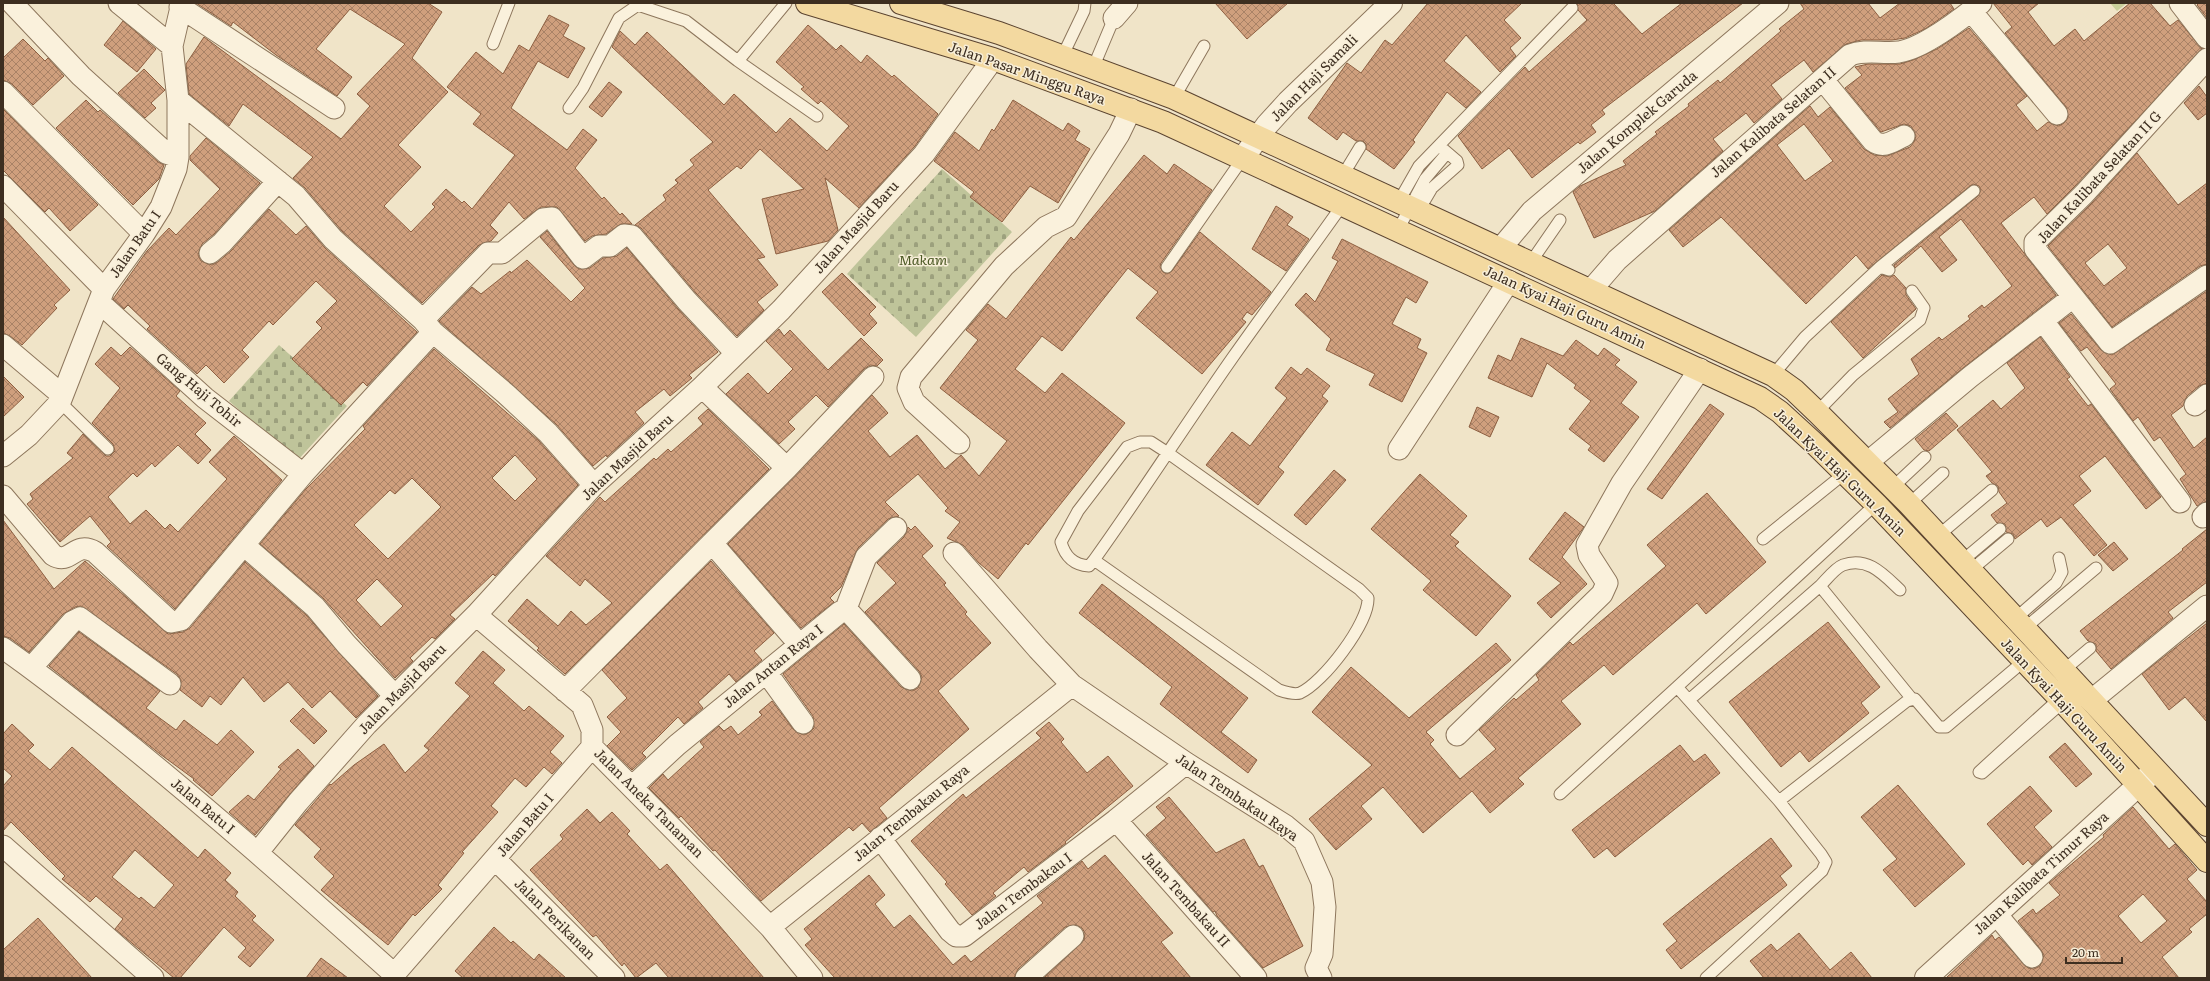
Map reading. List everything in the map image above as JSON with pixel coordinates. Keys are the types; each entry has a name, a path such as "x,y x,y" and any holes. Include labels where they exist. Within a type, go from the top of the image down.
{"main road":[{"name":"Jalan Pasar Minggu Raya","path":"806,3 993,59 1132,109 1243,158"},
{"name":"Jalan Pasar Minggu Raya","path":"901,3 999,34 1065,50 1095,63 1176,92 1263,131"},
{"name":"Jalan Kyai Haji Guru Amin","path":"1263,131 1345,173 1411,203 1505,242 1533,259 1778,368 1794,390 1821,407 1876,455 1896,484 1914,500 2068,666 2106,689 2156,769 2205,819"},
{"name":"Jalan Kyai Haji Guru Amin","path":"1243,158 1700,369 1760,398 1771,405 1845,473 1876,504 2024,661 2207,861"}],"street":[{"path":"12,3 82,76 166,153 178,158"},
{"path":"118,3 172,46"},
{"name":"Jalan Haji Samali","path":"1243,158 1263,131 1288,102 1391,3"},
{"name":"Jalan Komplek Garuda","path":"1505,242 1526,217 1778,3"},
{"path":"2180,3 2207,38"},
{"path":"181,5 334,108"},
{"name":"Jalan Batu I","path":"3,456 29,435 61,398 101,296 161,207 176,169 178,158 178,100 172,46 181,5"},
{"path":"1976,7 2057,114"},
{"name":"Jalan Kalibata Selatan II","path":"1594,286 1617,260 1850,55 1858,52 1900,52 1938,34 1976,7"},
{"name":"Jalan Masjid Baru","path":"258,852 303,796 367,724 476,614 594,485 702,387 781,310 924,154 993,59"},
{"name":"Jalan Kalibata Selatan II G","path":"2207,59 2089,188 2035,242 2035,249 2110,343 2207,276"},
{"path":"1823,80 1873,141 1879,145 1884,145 1904,136"},
{"path":"3,92 144,234"},
{"path":"178,100 296,196 333,239 548,433 594,485"},
{"path":"959,443 914,402 908,388 911,377 1004,266 1046,227 1066,217 1119,134 1132,109"},
{"path":"210,253 222,243 278,181"},
{"name":"Gang Haji Tohir","path":"3,186 101,296 205,398 303,474"},
{"path":"3,496 53,555 58,558 64,558 82,548 88,548 95,552 171,622 181,620 245,546 303,474 488,253 502,253 543,219 552,218 583,258 599,246 610,246 624,235 632,236 687,301 736,353"},
{"path":"1398,449 1509,281"},
{"path":"1876,455 1970,377 2073,297"},
{"path":"2043,321 2180,502"},
{"path":"3,345 61,398"},
{"path":"1457,735 1602,594 1607,583 1589,555 1588,545 1622,483 1700,369"},
{"path":"565,691 787,468 873,377"},
{"path":"702,387 787,468"},
{"path":"896,528 866,557 845,611 849,612 910,679"},
{"path":"712,543 799,644"},
{"path":"245,546 315,606 346,644 395,696"},
{"name":"Jalan Tembakau Raya","path":"954,553 1038,649 1072,685 1186,763 1286,826 1304,841 1322,882 1325,907 1322,954 1315,975"},
{"path":"2106,689 2207,606"},
{"name":"Jalan Antan Raya I","path":"633,786 677,745 799,644 840,612 845,611"},
{"name":"Jalan Aneka Tanaman","path":"476,614 582,705 589,718 592,730 592,747 633,786 770,927 812,978"},
{"path":"31,668 72,622 80,618 170,684"},
{"name":"Jalan Batu I","path":"3,648 31,668 171,778 258,852 392,976 592,747"},
{"path":"766,672 803,723"},
{"name":"Jalan Tembakau Raya","path":"770,927 1072,685"},
{"name":"Jalan Tembakau I","path":"880,838 950,931 956,936 964,936 1116,820 1186,763"},
{"name":"Jalan Kalibata Timur Raya","path":"1929,977 2156,769"},
{"name":"Jalan Tembakau II","path":"1116,820 1256,978"},
{"path":"3,846 153,978"},
{"name":"Jalan Perikanan","path":"495,859 614,978"},
{"path":"1996,914 2032,957"},
{"path":"1026,978 1074,936"}],"lane":[{"path":"493,44 509,3"},
{"path":"738,61 786,3"},
{"path":"569,108 583,88 619,18 638,5 686,21 738,61 817,116"},
{"path":"1065,50 1084,7"},
{"path":"1398,230 1411,203 1419,166 1443,149 1572,8"},
{"path":"1095,63 1117,16"},
{"path":"1176,92 1204,46"},
{"path":"1411,203 1428,183 1443,149"},
{"path":"1428,183 1458,165 1457,161 1443,149"},
{"path":"1345,173 1358,151"},
{"path":"1167,267 1243,158"},
{"path":"1778,368 1805,337 1974,191"},
{"path":"1094,560 1279,690 1289,693 1298,694 1308,688 1334,662 1360,625 1368,607 1368,598 1359,589 1168,453 1151,442 1140,442 1127,447 1078,511 1061,542 1064,553 1079,566 1089,566 1094,560 1168,453 1233,358 1343,204"},
{"path":"1533,259 1560,220"},
{"path":"1821,407 1853,375 1920,320 1924,308 1912,290"},
{"path":"61,398 108,449"},
{"path":"1896,484 1925,457"},
{"path":"1763,538 1845,473"},
{"path":"1914,500 1942,473"},
{"path":"1943,531 1992,490"},
{"path":"1560,794 1876,504"},
{"path":"1971,561 1998,530"},
{"path":"1971,561 2007,540"},
{"path":"2025,618 2056,583 2062,572 2059,558"},
{"path":"1689,700 1842,565 1862,562 1878,569 1900,590"},
{"path":"2025,618 2056,600 2096,568"},
{"path":"1820,586 1912,699 1915,699 1939,727 1946,727 2024,661"},
{"path":"2068,666 2086,650"},
{"path":"1677,687 1779,801 1826,862 1822,871 1706,978"},
{"path":"1779,801 1912,699"},
{"path":"2061,701 1982,773 1979,772 2061,701"}],"green space":[{"path":"2110,3 2127,3 2117,11"},
{"name":"Makam","path":"942,169 1012,232 916,337 847,274"},
{"path":"279,345 347,406 297,461 229,401"}],"building":[{"path":"196,3 428,3 442,12 412,58 448,92 398,145 421,167 384,206 411,232 435,207 432,204 446,189 462,203 464,201 472,209 515,155 473,124 481,114 447,87 476,52 503,74 519,45 529,51 549,15 569,25 563,36 585,48 568,78 538,61 511,108 567,150 583,129 597,140 575,168 602,199 604,197 620,215 622,213 632,224 621,224 606,234 592,236 585,241 557,207 541,207 524,219 509,202 490,225 498,233 491,241 479,245 422,303 342,231 305,188 293,178 313,157 243,104 229,126 189,94 186,64 204,37 341,139 370,106 357,94 405,44 350,9 316,49 352,77 337,96 276,55 233,22 231,26"},
{"path":"1215,3 1288,3 1247,39"},
{"path":"1428,3 1522,3 1504,20 1521,38 1510,48 1516,56 1500,72 1466,35 1444,61 1481,92 1466,108 1447,92 1413,140 1415,142 1394,169 1366,149 1366,144 1363,141 1356,141 1343,132 1337,140 1308,118 1347,63 1361,73 1385,40 1392,45"},
{"path":"1577,3 1613,3 1642,34 1682,3 1743,3 1602,110 1605,114 1591,125 1596,132 1580,144 1578,142 1532,178 1509,148 1482,169 1458,136 1525,67 1529,72 1587,20 1578,10"},
{"path":"1800,3 1868,3 1880,18 1900,3 1950,3 1954,9 1925,29 1905,38 1892,40 1861,40 1846,44 1813,72 1804,60 1771,85 1782,99 1754,123 1746,113 1713,139 1723,151 1655,211 1594,238 1573,192 1580,186 1626,165 1623,161 1657,134 1655,132 1689,106 1688,104 1718,80 1720,83 1781,31 1779,29 1804,9"},
{"path":"1993,3 2039,3 2028,12 2054,46 2075,29 2084,41 2130,3 2150,3 2170,26 2178,20 2202,49 2075,186 2047,214 2034,197 2001,223 2056,295 1890,428 1884,422 1898,412 1888,399 1919,374 1911,359 1939,337 1942,340 1970,319 1968,316 1982,305 1984,308 2012,286 1961,219 1939,237 1957,260 1942,272 1921,246 1895,268 1894,265 1978,196 1981,190 1979,186 1973,184 1970,186 1868,269 1856,255 1806,304 1721,217 1683,247 1669,230 1810,106 1818,117 1830,107 1864,149 1874,155 1887,156 1910,147 1916,136 1911,126 1904,124 1881,132 1845,88 1862,75 1855,67 1868,64 1900,64 1913,60 1937,49 1969,28 2027,96 2016,105 2037,131 2048,122 2059,126 2068,118 2066,107 2005,33 2012,27","holes":["1804,124 1833,161 1805,181 1777,145"]},
{"path":"2199,3 2207,3 2207,18 2197,5"},
{"path":"123,21 156,49 137,72 104,45"},
{"path":"808,25 836,50 841,45 861,63 867,55 892,77 894,75 938,114 915,146 859,208 825,178 838,230 828,241 776,254 762,199 804,189 760,149 741,169 737,166 708,190 765,257 757,259 778,285 757,302 764,310 737,336 696,293 641,228 635,225 666,200 663,195 678,183 675,180 694,165 690,160 713,142 612,47 620,31 635,45 647,32 724,105 734,94 776,133 790,118 827,151 849,126 821,101 818,104 801,89 804,87 776,62"},
{"path":"23,39 45,61 48,58 64,76 33,105 12,84 3,80 3,58"},
{"path":"144,69 165,90 151,103 156,108 145,118 118,93"},
{"path":"609,82 622,92 602,117 589,107"},
{"path":"2199,86 2207,97 2207,113 2198,120 2184,103"},
{"path":"86,100 98,112 100,110 158,162 164,165 159,179 133,205 56,128"},
{"path":"1013,100 1063,131 1068,123 1080,131 1075,140 1090,149 1058,203 1030,186 1002,222 970,197 974,192 934,161 955,132 979,151 992,129 994,131"},
{"path":"3,109 98,205 70,231 49,208 45,212 3,170"},
{"path":"206,138 260,183 214,234 202,244 198,255 201,261 212,265 218,262 231,251 269,209 296,235 306,226 325,248 417,332 367,386 363,382 341,405 292,359 322,328 316,322 337,301 316,281 273,325 269,321 242,350 249,357 224,383 206,365 197,374 147,329 150,326 128,305 124,309 113,299 147,251 169,228 176,235 220,189 190,160 190,156"},
{"path":"2137,153 2178,205 2207,183 2207,264 2200,266 2112,327 2048,246 2092,203","holes":["2108,244 2127,268 2104,286 2085,263"]},
{"path":"1144,155 1167,174 1174,164 1212,190 1161,263 1160,267 1163,272 1167,274 1172,271 1200,232 1271,292 1252,315 1247,312 1242,319 1246,322 1202,374 1136,318 1158,292 1128,268 1062,351 1042,336 1015,369 1045,393 1062,373 1125,423 1028,545 1026,543 998,579 979,563 963,545 947,538 960,522 945,511 948,508 918,474 885,502 899,516 888,519 858,548 841,587 830,598 834,602 801,628 728,544 872,395 888,413 868,431 890,457 917,435 945,469 961,455 979,476 1007,441 940,388 978,340 966,330 988,304 1006,319 1071,237 1074,240"},
{"path":"1276,206 1293,217 1287,225 1309,239 1286,271 1252,249"},
{"path":"3,217 70,290 54,305 57,308 22,345 10,336 3,333"},
{"path":"547,231 574,265 579,269 590,268 603,258 617,256 627,248 678,309 718,352 689,375 692,378 670,396 664,389 635,412 644,423 607,457 606,455 593,466 556,424 439,321 472,287 481,294 510,271 511,273 527,260 571,302 585,288 540,237"},
{"path":"1342,239 1428,282 1416,303 1406,297 1392,324 1421,339 1417,348 1427,353 1402,402 1369,385 1375,374 1326,350 1331,339 1295,305 1306,293 1315,302 1338,261 1332,258"},
{"path":"842,273 876,307 869,314 877,323 864,336 822,292"},
{"path":"1882,275 1890,277 1894,275 1906,288 1906,295 1916,309 1863,358 1831,322"},
{"path":"2207,291 2207,383 2199,386 2187,396 2183,406 2171,415 2194,448 2207,437 2207,501 2197,506 2180,479 2186,474 2160,437 2154,441 2138,417 2133,421 2110,389 2116,384 2087,347 2081,351 2059,323 2071,314 2101,350 2112,355"},
{"path":"779,329 784,336 790,330 828,370 861,338 883,360 877,366 870,365 864,369 828,407 816,395 788,422 795,429 779,444 726,394 748,373 768,394 793,369 766,341"},
{"path":"2040,337 2070,377 2067,379 2088,406 2091,404 2161,497 2146,509 2105,456 2079,476 2091,491 2073,505 2107,545 2094,556 2061,517 2047,527 2041,519 2015,539 2013,534 2006,532 2005,524 1997,523 1991,515 2007,503 1999,492 1998,486 1992,483 1986,476 1992,472 1957,430 1993,400 2001,409 2025,388 2007,363"},
{"path":"1521,338 1563,356 1576,340 1598,356 1604,348 1620,360 1615,365 1637,382 1621,403 1639,417 1604,462 1588,450 1591,446 1569,429 1591,401 1574,388 1576,385 1547,363 1532,397 1488,378 1498,355 1511,361"},
{"path":"111,347 121,356 130,347 180,391 176,396 206,423 195,434 211,450 198,464 178,445 155,467 152,463 137,477 133,473 108,497 130,524 146,510 165,529 170,524 178,532 227,479 209,462 234,436 282,480 175,609 107,546 111,542 90,516 60,542 27,504 33,499 30,494 73,458 67,453 83,434 106,456 110,456 115,451 113,444 92,423 120,388 95,364"},
{"path":"434,349 539,441 578,485 495,576 493,574 450,615 455,619 435,639 432,637 410,658 413,661 395,678 323,598 260,544 306,489 365,429 363,426","holes":["515,455 537,479 515,501 492,478","412,478 441,507 388,559 354,525 390,490 395,494","377,579 403,606 381,627 356,600"]},
{"path":"1291,367 1301,375 1307,368 1330,386 1322,396 1328,401 1278,467 1284,472 1258,505 1206,465 1232,432 1250,446 1287,398 1275,388"},
{"path":"3,376 24,397 3,417"},
{"path":"1710,404 1724,414 1662,499 1647,489"},
{"path":"1477,407 1499,417 1490,437 1469,427"},
{"path":"708,409 769,469 565,674 537,650 539,648 508,621 527,599 558,626 571,611 586,625 612,603 585,579 580,586 546,556 600,497 605,502 654,458 656,460 668,449 671,452 703,424 698,418"},
{"path":"1946,413 1958,426 1929,451 1924,450 1915,439"},
{"path":"1334,470 1346,480 1306,525 1294,515"},
{"path":"1420,474 1467,516 1450,535 1459,542 1455,546 1511,596 1476,636 1423,590 1431,581 1371,529"},
{"path":"1707,493 1766,562 1706,614 1697,603 1613,675 1604,665 1561,701 1581,724 1518,778 1524,784 1490,813 1472,791 1423,833 1383,787 1361,806 1372,819 1336,850 1309,819 1372,765 1312,712 1351,667 1409,718 1496,643 1511,660 1426,732 1434,740 1430,744 1460,779 1496,749 1479,730 1514,698 1516,700 1539,680 1536,675 1570,642 1573,645 1666,566 1647,545"},
{"path":"1565,512 1584,527 1562,557 1587,584 1551,618 1537,603 1561,583 1529,559"},
{"path":"3,520 54,589 85,561 168,634 183,632 190,628 245,562 306,615 378,696 356,718 330,691 312,708 288,682 264,702 243,677 221,705 210,696 202,707 180,690 181,680 177,674 81,606 75,607 63,614 29,652 10,638 3,636"},
{"path":"915,526 933,546 922,556 946,583 944,585 967,612 965,614 991,643 938,691 969,729 879,808 887,818 870,832 862,823 853,831 849,827 761,901 715,850 713,851 681,816 679,818 649,788 663,774 668,780 704,747 700,742 719,726 724,731 731,726 738,735 762,715 759,712 772,701 794,730 804,735 810,732 814,728 813,716 783,674 844,624 901,687 912,691 918,688 922,677 919,671 865,612 896,583 877,563 904,537 908,527 911,530"},
{"path":"2207,529 2207,582 2168,612 2173,618 2111,669 2096,651 2096,644 2088,641 2080,631 2183,550 2182,549"},
{"path":"2114,542 2128,559 2113,571 2098,555"},
{"path":"711,561 774,633 754,651 762,660 736,682 729,674 698,702 703,708 684,724 678,717 642,753 646,757 632,770 607,746 621,732 607,717 627,698 602,670"},
{"path":"1102,584 1248,698 1221,732 1257,760 1248,773 1160,704 1172,687 1079,613"},
{"path":"1828,622 1880,687 1861,703 1869,713 1809,762 1800,751 1781,767 1729,702"},
{"path":"2207,623 2207,722 2185,697 2169,710 2142,674"},
{"path":"79,632 160,691 146,708 176,730 184,720 217,745 231,730 254,752 212,796 193,780 194,779 49,666"},
{"path":"483,651 505,670 493,683 524,711 529,706 564,736 550,752 562,763 552,774 544,767 526,787 515,778 491,806 498,812 462,852 464,853 438,885 442,889 415,916 413,914 388,945 321,890 334,876 314,857 321,849 295,825 330,784 331,785 354,765 384,744 405,773 429,750 424,746 470,696 455,683"},
{"path":"303,708 327,731 314,744 290,721"},
{"path":"1049,722 1064,739 1061,742 1087,773 1108,756 1133,786 1065,842 1066,843 1028,872 1024,867 993,893 996,896 972,915 945,884 947,882 911,841 963,794 966,798 1041,738 1036,733"},
{"path":"12,724 34,745 28,751 50,770 72,747 198,858 205,849 231,873 225,880 238,892 235,896 256,916 252,920 274,940 250,967 238,957 246,948 224,927 180,978 174,978 115,929 123,919 96,896 90,902 62,879 65,876 11,822 3,831 3,786 12,776 3,768 3,734","holes":["135,850 174,885 154,908 141,897 139,899 112,877"]},
{"path":"2065,743 2092,774 2076,787 2049,757"},
{"path":"1680,745 1694,762 1705,754 1720,773 1615,857 1607,848 1594,858 1572,830"},
{"path":"298,749 314,766 255,835 229,812 248,795 254,800 281,769 278,767"},
{"path":"1898,785 1965,864 1915,907 1883,870 1897,859 1861,817"},
{"path":"2030,786 2052,811 2034,827 2052,847 2032,865 2028,860 2023,865 1987,824"},
{"path":"1169,797 1216,853 1244,839 1259,867 1263,865 1303,946 1263,968 1217,916 1215,911 1213,912 1146,835 1166,818 1156,807"},
{"path":"2133,807 2169,849 2175,844 2197,870 2187,879 2207,902 2207,914 2189,929 2192,932 2162,957 2179,978 1946,978 1992,935 1995,940 1999,937 2028,968 2034,969 2040,966 2044,955 2018,921 2033,909 2036,914 2060,895 2049,883 2104,837 2103,835","holes":["2143,894 2167,921 2141,943 2118,916"]},
{"path":"587,809 600,823 612,812 630,831 627,834 660,870 667,864 764,978 669,978 656,963 636,978 624,963 622,966 596,935 593,937 530,870 563,839 560,835"},
{"path":"1771,838 1792,866 1780,876 1787,885 1681,969 1666,950 1677,941 1663,924"},
{"path":"1105,855 1173,933 1161,942 1191,978 1044,978 1084,940 1085,933 1082,928 1076,925 1065,927 1018,969 1014,978 835,978 805,945 812,939 804,929 869,875 885,895 875,904 894,928 910,915 953,965 965,955 971,962 1043,903 1037,896 1082,861 1088,869"},
{"path":"38,918 92,978 3,978 3,950"},
{"path":"494,927 511,943 513,941 534,960 539,954 566,978 463,978 455,971"},
{"path":"1799,933 1830,970 1851,952 1872,978 1764,978 1750,961 1771,944 1777,951"},
{"path":"321,958 348,978 306,978"}]}
